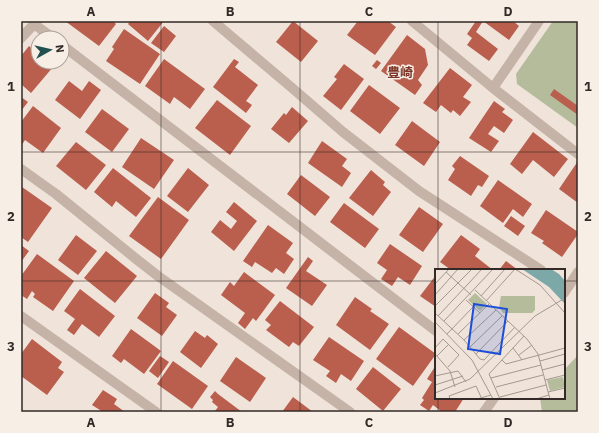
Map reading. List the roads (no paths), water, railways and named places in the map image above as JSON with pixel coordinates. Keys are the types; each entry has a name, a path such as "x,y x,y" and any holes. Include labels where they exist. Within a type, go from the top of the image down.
{"street":[{"path":"213,21 343,132 420,191 539,269"},
{"path":"412,21 493,88 578,154"},
{"path":"493,88 539,21"},
{"path":"21,38 36,22 44,30"},
{"path":"70,51 435,330"},
{"path":"21,169 56,194 158,276 350,412"},
{"path":"565,289 578,272"},
{"path":"21,316 156,412"},
{"path":"484,412 493,399"}],"district":[{"name":"豊崎","path":"400,72"}]}
